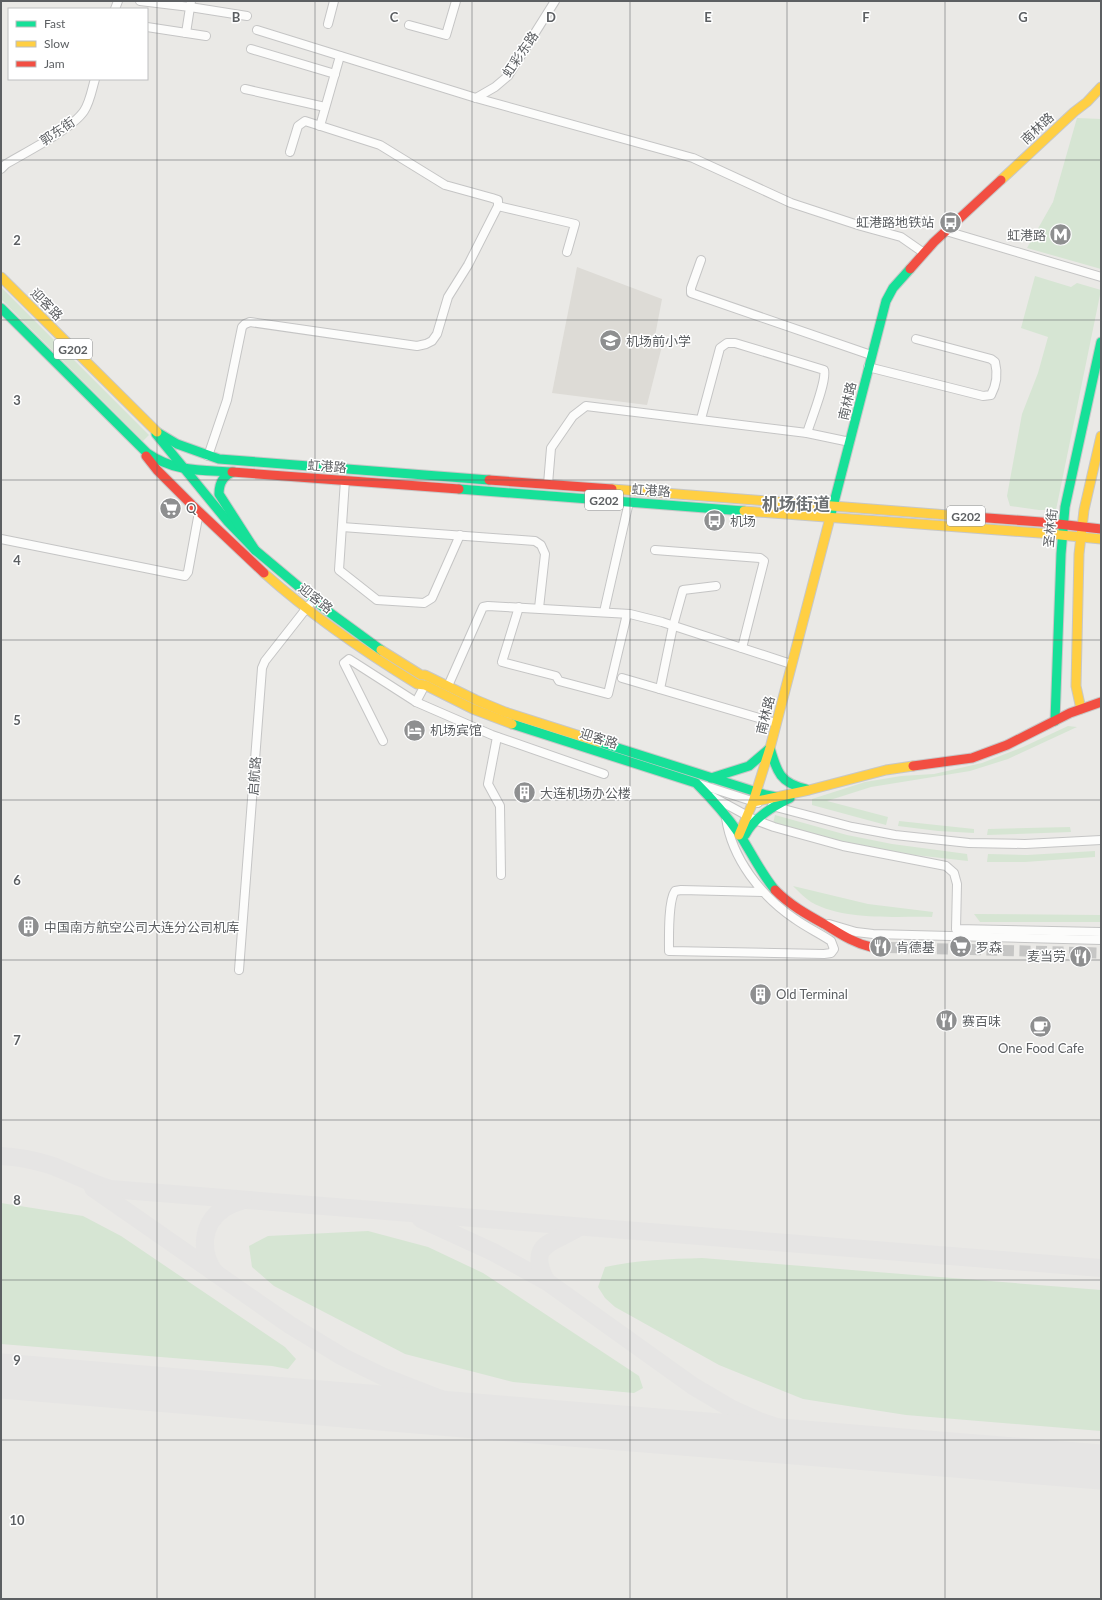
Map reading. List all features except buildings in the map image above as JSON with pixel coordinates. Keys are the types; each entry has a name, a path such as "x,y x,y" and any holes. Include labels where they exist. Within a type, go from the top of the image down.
{"main road":[{"name":"南林路","path":"741,837 751,818 753,802 770,748 886,302 893,288 946,231 1074,112 1087,102 1101,87"},
{"name":"迎客路","path":"1,277 146,422 228,522 255,550 313,600 393,658 421,675 425,674 493,707 711,778 777,797"},
{"name":"迎客路","path":"1,308 135,441 157,470 252,562 306,608 386,665 417,684 425,685 473,709 500,720 696,783"},
{"name":"圣林街","path":"1055,721 1061,554 1065,507 1101,342"},
{"name":"虹港路","path":"146,422 165,437 177,444 208,456 227,460 1064,524 1101,529"},
{"path":"1081,709 1076,686 1079,554 1084,510 1101,436"},
{"name":"虹港路","path":"135,441 147,453 157,460 177,468 1101,539"},
{"path":"234,472 229,473 222,479 219,484 219,494 255,550"},
{"path":"753,802 809,790 886,770 972,758 1007,745 1081,709 1101,702"},
{"path":"711,778 749,766 770,748 776,768 781,778 788,784 809,790"},
{"path":"696,783 710,795 741,837 758,868 782,897 813,918 849,939 871,947"},
{"path":"751,818 809,790"}],"street":[{"path":"140,1 191,4 247,16"},
{"path":"328,24 334,1"},
{"path":"409,24 446,35 456,1"},
{"name":"虹彩东路","path":"476,98 495,87 508,76 555,1"},
{"path":"186,33 191,4"},
{"path":"148,27 206,36"},
{"path":"258,30 476,98 693,158 791,203 861,226 901,237 924,253"},
{"path":"251,49 335,74"},
{"path":"320,126 340,56"},
{"name":"郭东街","path":"1,169 6,164 71,124 80,116 89,101 95,80"},
{"path":"245,89 325,107"},
{"path":"208,456 227,400 242,327 245,324 250,322 417,346 426,344 432,341 437,334 448,297 468,265 498,206 498,200 445,185 380,145 305,121 298,126 290,152"},
{"path":"498,206 575,224 567,252"},
{"path":"946,231 1101,277"},
{"path":"701,260 691,288 691,293 871,355"},
{"path":"868,367 983,396 991,395 995,388 997,379 995,362 991,359 916,339"},
{"path":"701,420 720,348 727,343 735,343 824,370 825,374 823,385 807,433"},
{"path":"548,484 551,448 573,416 586,406 807,433 850,442"},
{"path":"345,480 339,570 377,600 424,603 432,598 460,536"},
{"path":"604,612 629,502"},
{"path":"1,539 185,576 188,572 199,512"},
{"path":"342,527 535,541 542,546 545,554 539,608"},
{"path":"656,550 760,558 764,561 742,648"},
{"path":"660,689 673,626 683,590 716,586"},
{"name":"启航路","path":"239,970 262,668 264,661 313,600"},
{"path":"448,686 483,607 488,606 627,614 673,626 791,664"},
{"path":"519,607 502,662 556,676 559,681 608,694 627,614"},
{"path":"383,741 344,663 349,659 416,702 497,737 604,774"},
{"path":"622,678 776,723"},
{"path":"416,702 425,685"},
{"path":"497,737 488,784 500,806 501,875"},
{"path":"696,783 753,802 859,828 895,835 969,844 1025,844 1101,840"},
{"path":"710,795 751,818 774,827 843,846 946,866 952,870 956,877 956,929 1101,932"},
{"path":"726,817 734,846 756,884 763,892 794,918 831,941 834,946 833,951 829,954 669,951 672,896 675,891 763,892"},
{"path":"813,918 856,932 873,934 1101,940"}],"shaded area":[{"name":"机场前小学","path":"577,267 662,299 655,336 662,346 647,405 552,393"}],"green space":[{"path":"1077,118 1101,119 1101,269 1027,248 1053,202"},
{"path":"1035,276 1071,287 1077,283 1101,290 1056,510 1039,510 1010,506 1007,496 1022,414 1038,373 1048,337 1021,328"},
{"path":"1,287 149,435 143,441 1,299"},
{"path":"1068,726 1077,727 1008,759 970,771 871,787 827,801 888,817 886,825 812,805 812,799 865,782 901,776 934,774 982,763 1023,747"},
{"path":"775,815 847,835 892,844 967,854 968,861 906,854 837,841 773,824"},
{"path":"899,821 974,829 974,833 938,831 898,826"},
{"path":"1070,827 1071,832 987,835 988,829"},
{"path":"1095,851 1095,857 1025,862 987,862 988,854 1027,855"},
{"path":"793,886 868,904 933,912 932,917 886,917 854,915 839,912 824,908 811,902"},
{"path":"974,914 1101,915 1101,922 980,922"},
{"path":"1,1203 83,1216 121,1236 285,1347 296,1359 288,1369 272,1366 1,1344"},
{"path":"368,1231 428,1247 483,1273 639,1376 643,1388 634,1393 513,1382 405,1354 274,1286 252,1267 249,1246 268,1236"},
{"path":"702,1258 1101,1290 1101,1431 906,1415 803,1399 719,1365 615,1307 605,1298 598,1287 605,1267 641,1261"}],"taxiway":[{"path":"1,1156 26,1159 50,1165 110,1189 1101,1268"},
{"path":"93,1188 290,1325 343,1357 384,1377 461,1407 508,1416 559,1423"},
{"path":"215,1273 210,1265 205,1248 205,1239 210,1223 223,1209 243,1200"},
{"path":"421,1219 493,1252 546,1281 693,1386 732,1409 759,1421 832,1446"},
{"path":"546,1281 539,1258 541,1251 546,1245 579,1227"}],"runway":[{"path":"1,1376 1101,1467"}],"tunnel":[{"path":"871,947 1101,953"}],"traffic: fast":[{"path":"830,518 886,301 893,288 910,269"},
{"path":"1,308 147,453 167,464 178,467 232,472"},
{"path":"1055,721 1061,554 1065,507 1101,342"},
{"path":"157,432 177,444 219,459 489,480"},
{"path":"156,434 228,522 255,550 329,612 381,650"},
{"path":"234,472 224,477 220,486 219,494 255,550"},
{"path":"459,489 744,511"},
{"path":"512,724 696,783 708,795 735,828 775,890"},
{"path":"599,742 766,795 777,797"},
{"path":"711,778 749,766 770,748 775,764 785,780 806,789"},
{"path":"745,835 764,813 790,798"}],"traffic: slow":[{"path":"1001,180 1074,112 1087,102 1101,87"},
{"path":"1,277 157,432"},
{"path":"1081,709 1076,686 1079,554 1084,510 1101,436"},
{"path":"612,489 961,516"},
{"path":"744,511 1040,533 1101,539"},
{"path":"753,802 770,748 830,518"},
{"path":"264,573 338,632 417,684 425,685 473,709 512,724"},
{"path":"381,650 421,675 425,675 476,700 505,712 599,742"},
{"path":"739,835 753,802 809,790 886,770 913,766"}],"traffic: jam":[{"path":"910,269 934,242 1001,180"},
{"path":"146,456 157,470 192,505 264,573"},
{"path":"232,472 459,489"},
{"path":"489,480 612,489"},
{"path":"961,516 1041,522 1101,529"},
{"path":"913,766 972,758 1007,745 1070,713 1101,702"},
{"path":"775,890 792,905 811,917 852,940 871,947"}],"place":[{"name":"虹港路地铁站","path":"950,222"},
{"name":"虹港路","path":"1061,235"},
{"name":"机场前小学","path":"610,341"},
{"name":"Q","path":"171,508"},
{"name":"机场","path":"714,521"},
{"name":"机场宾馆","path":"415,730"},
{"name":"大连机场办公楼","path":"525,793"},
{"name":"中国南方航空公司大连分公司机库","path":"28,927"},
{"name":"肯德基","path":"880,947"},
{"name":"罗森","path":"960,947"},
{"name":"麦当劳","path":"1081,956"},
{"name":"Old Terminal","path":"761,994"},
{"name":"赛百味","path":"947,1021"},
{"name":"One Food Cafe","path":"1041,1026"}],"district":[{"name":"机场街道","path":"796,503"}]}
